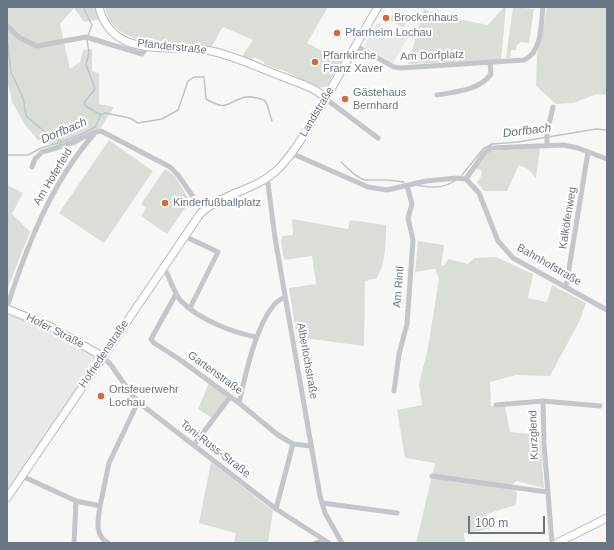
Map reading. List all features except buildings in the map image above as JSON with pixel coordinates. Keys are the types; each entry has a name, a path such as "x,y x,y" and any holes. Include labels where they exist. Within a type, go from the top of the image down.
{"main road":[{"name":"Pfänderstraße","path":"99,7 102,19 112,32 133,44 147,47 203,50 220,53 302,84 320,93 326,99"},
{"name":"Landstraße","path":"234,194 266,179 277,170 291,153 326,99 378,7"},
{"name":"Hofriedenstraße","path":"7,498 184,236 203,211 218,200 234,194"},
{"name":"Hofer Straße","path":"7,308 49,326 102,356"},
{"path":"557,543 607,518"}],"street":[{"name":"Am Dorfplatz","path":"356,46 394,67 412,68 524,60 530,58 538,44 543,7"},
{"path":"8,26 20,38 37,46 87,38 142,54 147,47"},
{"path":"437,95 454,92 481,84 491,74 490,63"},
{"path":"326,99 378,138"},
{"path":"547,140 553,107"},
{"path":"96,132 102,131 170,167 203,211"},
{"name":"Am Hoferfeld","path":"32,167 35,159 42,152 63,146 96,132"},
{"name":"Am Hoferfeld","path":"7,308 26,252 45,208 82,147 96,132"},
{"path":"291,153 368,187 387,190 426,181 457,178 466,179 484,153 491,148 547,140 572,146 607,159"},
{"name":"Kalköfenweg","path":"566,287 588,152"},
{"name":"Alberlochstraße","path":"266,179 268,183 285,297 322,504 342,543"},
{"name":"Bahnhofstraße","path":"466,179 479,193 493,232 502,247 513,258 607,310"},
{"name":"Am Rintl","path":"394,391 399,354 407,324 413,240 408,218 412,204 407,186"},
{"path":"184,236 218,252 190,308"},
{"path":"162,268 166,271 180,300 190,308 231,331 257,337"},
{"name":"Gartenstraße","path":"176,294 152,339 154,343 179,359 278,435 293,444 311,446"},
{"path":"239,404 257,337 274,304 285,297"},
{"name":"Toni-Russ-Straße","path":"102,356 111,365 126,388 138,402 276,509 326,542"},
{"path":"194,445 230,397"},
{"path":"543,401 600,406"},
{"name":"Kurzglend","path":"496,405 543,401 547,492 552,543"},
{"path":"108,543 102,539 97,527 109,463 138,402"},
{"path":"276,509 293,444"},
{"path":"22,476 76,501 100,506"},
{"path":"432,476 547,492"},
{"path":"74,543 76,501"},
{"path":"322,504 397,513"},
{"path":"316,543 326,542"}],"shaded area":[{"path":"7,7 99,7 102,19 84,22 74,8 60,24 70,69 80,62 83,50 92,49 92,71 99,73 99,104 114,107 102,126 75,146 58,146 38,140 25,125 12,102 7,79"},
{"path":"105,7 328,7 307,43 341,61 327,86 318,88 287,72 264,64 264,62 254,57 251,62 241,58 253,40 223,27 211,47 165,45 133,38 120,31 110,21"},
{"path":"504,7 506,7 501,60 408,64 424,9 433,14 488,25"},
{"path":"513,7 534,9 529,43 521,42 517,45 516,50 511,50 510,58 506,58"},
{"path":"547,7 607,7 607,95 597,94 573,103 556,104 536,86 537,54"},
{"path":"394,13 407,20 403,27 390,20"},
{"path":"378,22 407,39 393,63 364,46"},
{"path":"109,140 153,171 104,243 59,213"},
{"path":"540,148 536,178 528,169 519,165 507,191 484,191 477,182 480,179 482,171 476,168 482,157 489,151"},
{"name":"Kinderfußballplatz","path":"165,169 175,176 190,201 167,234 141,216 146,208 141,204"},
{"path":"7,185 23,193 12,214 30,232 7,290"},
{"path":"292,219 348,229 350,220 386,225 385,252 380,272 377,278 365,281 364,346 297,337 289,288 316,284 312,256 284,260 281,241 282,236 293,235"},
{"path":"418,241 444,245 441,266 445,265 448,259 468,264 474,258 496,257 533,274 528,298 547,302 552,285 586,303 580,320 550,376 516,375 490,382 491,406 505,406 510,432 540,435 544,488 516,481 512,486 517,493 516,505 486,514 489,529 464,533 465,543 416,543 435,463 405,458 397,410 422,405 419,384 428,348 439,279 435,269 415,272"},
{"path":"7,309 102,356 7,504"},
{"path":"209,383 225,395 226,399 212,418 198,409"},
{"path":"211,462 273,511 268,543 234,543 236,533 199,523"}],"waterway":[{"path":"83,7 92,25 88,36"},
{"path":"7,38 11,72 23,98 26,116 45,132 62,142"},
{"path":"87,40 89,53 86,64 95,89 84,103 87,107 101,115"},
{"name":"Dorfbach","path":"7,155 28,155 41,148 62,142 86,132 95,127 101,115 105,113 130,118 138,123 162,119 178,110 188,81 194,77 204,77 206,99 218,105 222,106 247,97 264,100 267,104 272,121"},
{"name":"Dorfbach","path":"462,175 483,149 492,144 518,142 596,129 607,130"},
{"name":"Dorfbach","path":"341,162 355,175 364,180 404,182"},
{"name":"Dorfbach","path":"416,185 437,187 446,185 456,180"}],"place":[{"name":"Brockenhaus","path":"386,18"},
{"name":"Pfarrheim Lochau","path":"337,33"},
{"name":"Pfarrkirche Franz Xaver","path":"315,62"},
{"name":"Gästehaus Bernhard","path":"345,99"},
{"name":"Kinderfußballplatz","path":"165,203"},
{"name":"Ortsfeuerwehr Lochau","path":"101,396"}]}
